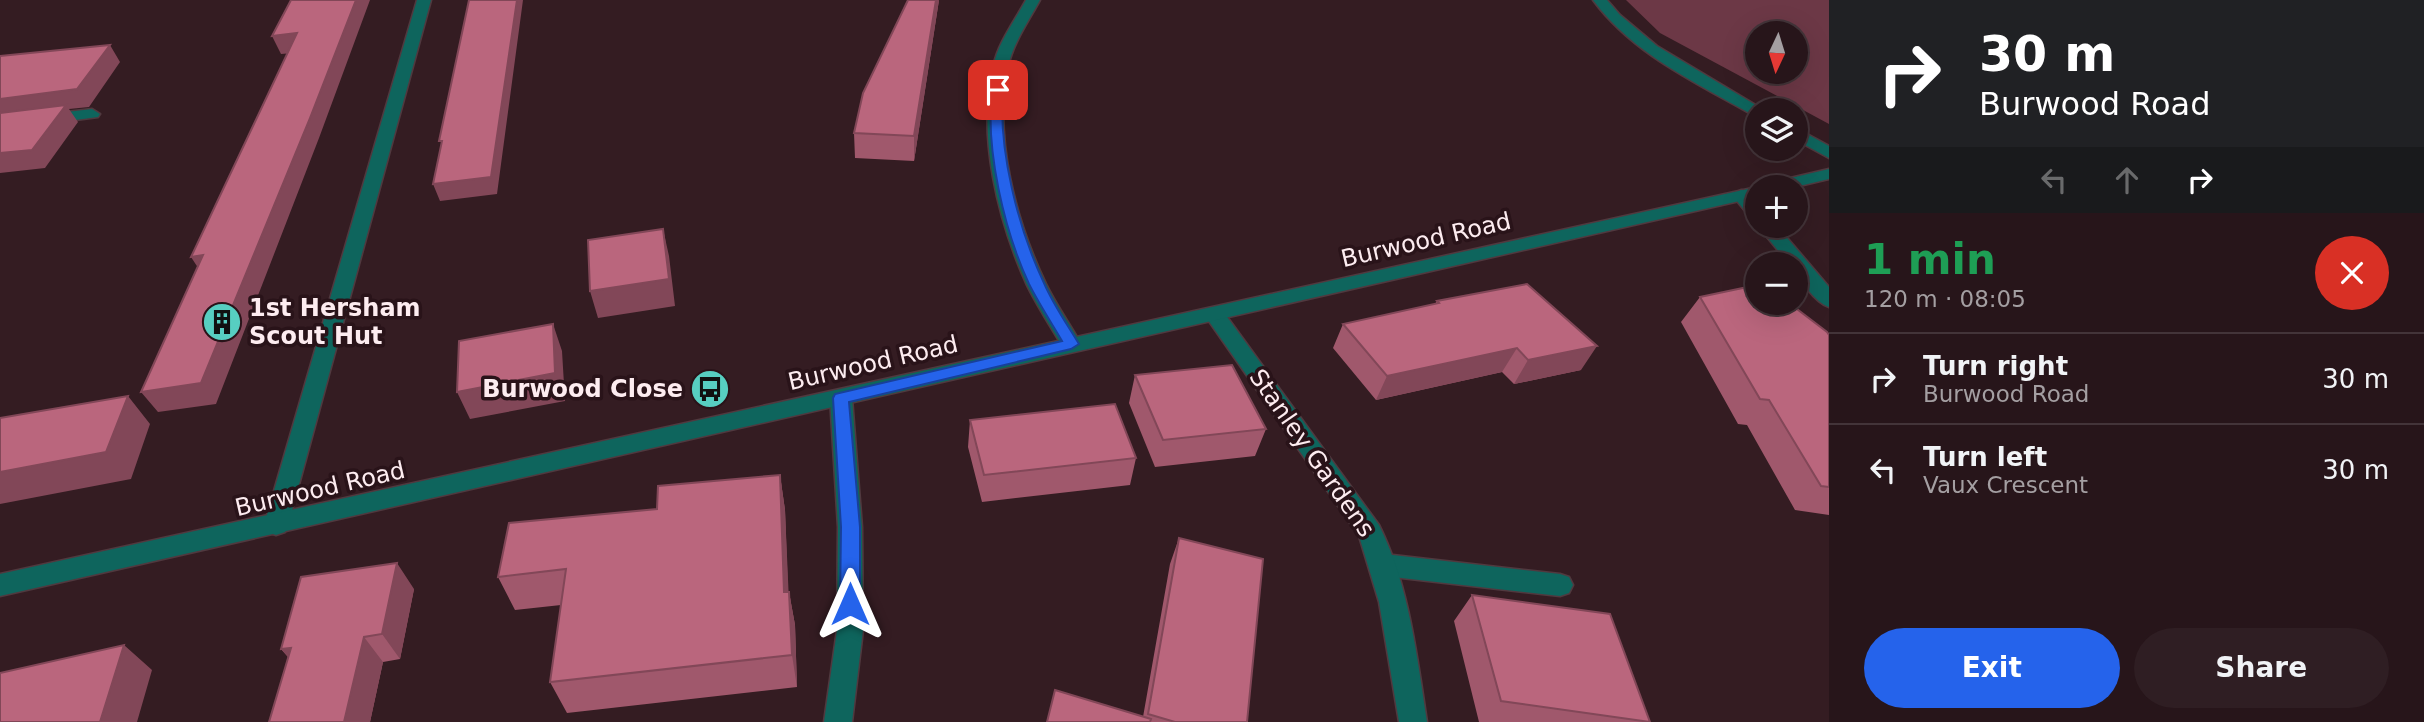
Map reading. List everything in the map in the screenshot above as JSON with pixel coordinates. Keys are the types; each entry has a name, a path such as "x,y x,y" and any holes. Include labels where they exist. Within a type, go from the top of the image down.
{"street":[{"path":"276,526 424,0"},
{"path":"1033,0 1000,66 995,113 1003,174 1019,236 1037,284 1071,344"},
{"path":"1600,0 1616,22 1656,53 1745,104"},
{"path":"0,125 92,114"},
{"path":"1808,140 1829,153"},
{"path":"1808,179 1829,174"},
{"name":"Burwood Road","path":"0,585 276,526 1071,344 1215,315 1745,195"},
{"path":"1777,238 1829,300"},
{"name":"Stanley Gardens","path":"1215,315 1370,532 1384,565 1398,621 1413,722"},
{"path":"838,722 850,630 850,527 841,398"},
{"path":"1384,565 1560,585"}],"shaded area":[{"path":"1626,0 1829,0 1829,124 1808,113 1808,98 1781,98 1755,84 1808,84 1808,21 1745,21 1745,79 1660,33"}],"building":[{"path":"291,0 356,0 201,383 141,392 203,255 191,257 297,33 272,36"},
{"path":"469,0 517,0 491,177 433,184 442,141 439,141"},
{"path":"908,0 936,0 914,136 854,133 863,93"},
{"path":"110,45 77,89 0,99 0,56"},
{"path":"66,105 32,150 0,153 0,113"},
{"path":"663,229 669,279 590,291 588,240"},
{"path":"1527,284 1597,346 1528,360 1517,348 1387,376 1343,324 1439,303 1437,301"},
{"path":"1745,288 1745,315 1805,315 1827,332 1829,487 1821,486 1769,400 1760,399 1700,297"},
{"path":"553,324 555,373 457,392 459,341"},
{"path":"1232,365 1266,429 1163,440 1135,375"},
{"path":"128,396 106,452 0,472 0,418"},
{"path":"1115,404 1136,458 984,475 970,420"},
{"path":"780,475 784,592 789,592 792,655 550,682 566,569 498,577 509,523 657,509 658,486"},
{"path":"1179,538 1263,559 1247,722 1175,722 1148,714"},
{"path":"397,563 382,634 364,637 344,722 269,722 291,648 281,649 301,577"},
{"path":"1472,595 1610,614 1650,722 1501,701"},
{"path":"124,645 100,722 0,722 0,673"},
{"path":"1055,690 1151,719 1150,722 1047,722"}],"place":[{"name":"1st Hersham Scout Hut","path":"222,322"},
{"name":"Burwood Close","path":"710,389"}],"route":[{"path":"850,604 850,527 841,398 1071,344 1037,284 1019,236 1003,174 995,113 998,90"}]}
